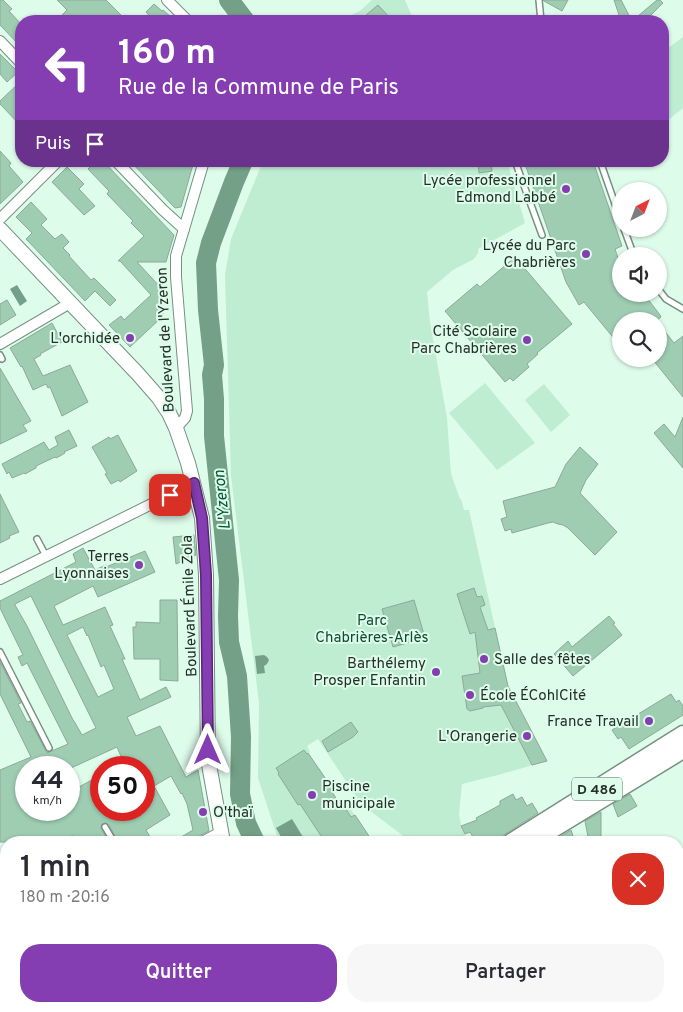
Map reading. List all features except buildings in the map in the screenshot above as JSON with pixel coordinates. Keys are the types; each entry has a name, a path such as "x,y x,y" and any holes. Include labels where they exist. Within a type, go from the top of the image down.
{"main road":[{"name":"Boulevard Émile Zola","path":"0,229 149,386 164,406 176,428 194,483 202,518 206,575 208,759 222,836"},
{"name":"D 486","path":"521,836 683,734"},
{"name":"D 486","path":"542,836 683,750"}],"street":[{"path":"167,0 182,15"},
{"path":"0,41 15,57"},
{"path":"0,219 52,167"},
{"path":"122,167 184,229"},
{"name":"Boulevard de l'Yzeron","path":"176,428 185,418 186,410 176,256 202,167"},
{"path":"0,344 70,302"},
{"path":"0,580 194,483"}],"lane":[{"path":"539,0 540,15"},
{"path":"517,167 542,235"},
{"path":"602,167 612,195"},
{"path":"667,299 683,309"},
{"path":"37,539 46,557"},
{"path":"0,652 49,748"},
{"path":"105,827 110,836"}],"green space":[{"path":"372,0 405,0 411,15 352,15"},
{"path":"683,37 683,108 669,119 669,48"},
{"name":"Parc Chabrières-Arlès","path":"261,167 509,167 525,223 478,249 474,259 453,270 427,292 430,322 447,418 451,474 464,510 469,510 508,686 547,761 462,784 459,815 466,836 403,836 361,804 318,739 307,746 310,752 308,754 316,769 319,768 332,788 330,789 340,804 345,801 369,836 277,836 258,778 259,703 231,476 225,275 231,239"},
{"path":"485,383 535,443 497,470 449,413"},
{"path":"544,384 570,415 551,432 525,400"}],"shaded area":[{"path":"17,285 27,301 20,306 10,289"},
{"path":"264,655 269,660 264,666 265,673 257,674 255,656"},
{"path":"292,819 302,836 281,836 276,828"}],"waterway":[{"name":"L'Yzeron","path":"229,0 240,15"},
{"name":"L'Yzeron","path":"240,167 211,243 206,263 208,310 214,365 212,375 214,436 229,580 229,642 237,676 241,737 240,794 246,823 252,836"}],"place":[{"name":"Lycée professionnel Edmond Labbé","path":"566,189"},
{"name":"Lycée du Parc Chabrières","path":"586,254"},
{"name":"L'orchidée","path":"130,338"},
{"name":"Cité Scolaire Parc Chabrières","path":"527,340"},
{"name":"Terres Lyonnaises","path":"139,565"},
{"name":"Salle des fêtes","path":"484,659"},
{"name":"Barthélemy Prosper Enfantin","path":"436,672"},
{"name":"École ÉCohlCité","path":"470,695"},
{"name":"France Travail","path":"649,721"},
{"name":"L'Orangerie","path":"527,736"},
{"name":"Piscine municipale","path":"312,795"},
{"name":"O'thaï","path":"203,812"}],"route":[{"path":"170,495 194,483 202,518 206,575 208,750"}]}
